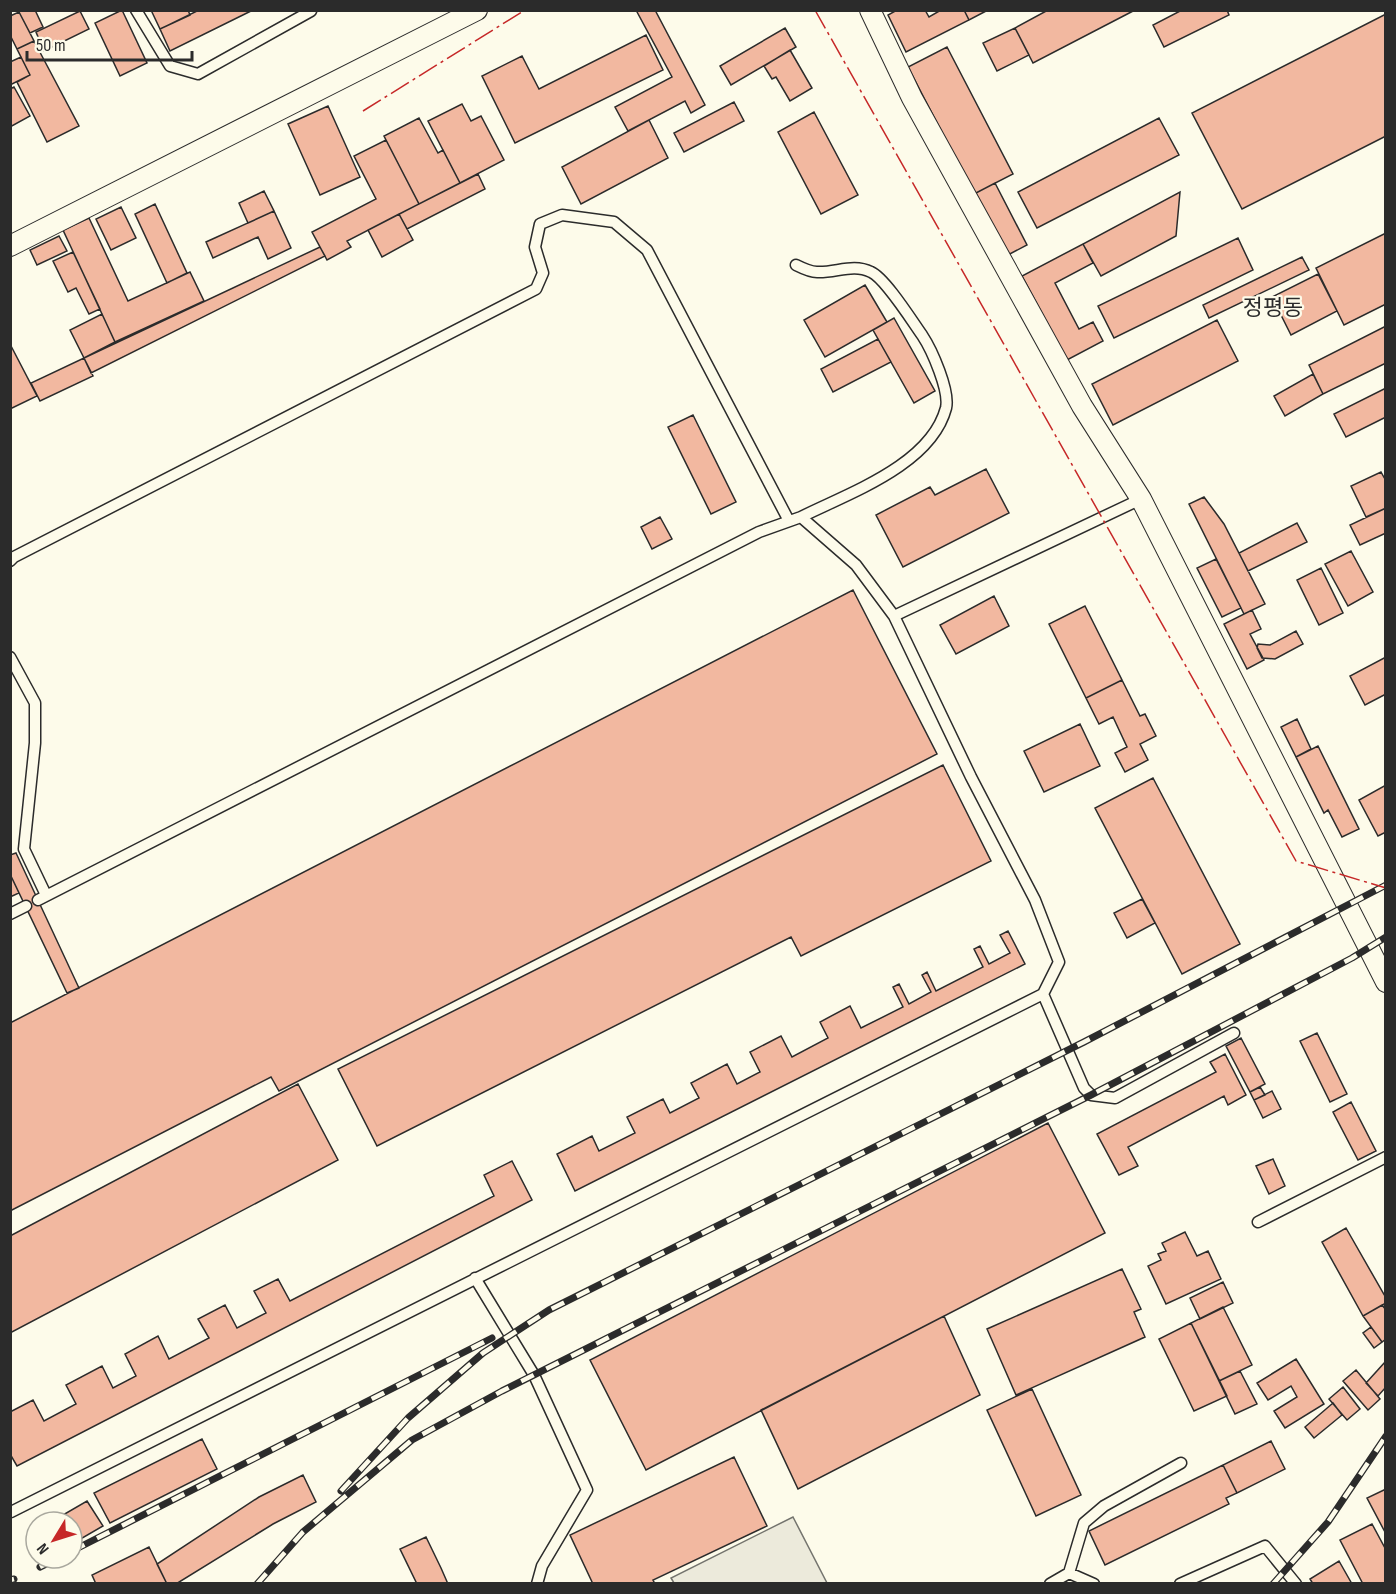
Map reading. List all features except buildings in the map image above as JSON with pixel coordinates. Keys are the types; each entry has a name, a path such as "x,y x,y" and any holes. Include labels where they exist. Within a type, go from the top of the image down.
{"street":[{"path":"10,246 477,10"},
{"path":"870,10 912,98 1070,386 1141,499 1386,982"}],"lane":[{"path":"136,10 170,66 198,74 311,11"},
{"path":"10,561 536,289 543,273 535,247 540,224 562,215 614,222 647,250 789,521"},
{"path":"10,657 35,703 35,743 24,849 42,898 706,558 759,532 801,517 897,469 931,439 946,406 942,379 931,349 908,314 875,273 860,267 816,273 796,265"},
{"path":"894,616 1141,499"},
{"path":"11,1512 1042,994 1059,962 1035,900 971,777 894,616 856,564 801,517"},
{"path":"10,914 26,906"},
{"path":"1042,994 1084,1088 1091,1095 1115,1098 1234,1033"},
{"path":"1258,1222 1386,1156"},
{"path":"475,1278 534,1375 587,1490 542,1566 537,1584"},
{"path":"1050,1584 1069,1574 1084,1523 1104,1506 1181,1462"},
{"path":"1180,1584 1265,1546 1296,1584"},
{"path":"1069,1574 1094,1584"}],"shaded area":[{"path":"793,1517 827,1583 674,1583 671,1578"}],"railway":[{"path":"341,1491 408,1418 483,1353 549,1310 1084,1042 1386,885"},
{"path":"257,1584 303,1532 412,1440 502,1391 1091,1095 1352,958 1386,937"},
{"path":"84,1545 492,1338"},
{"path":"1273,1584 1328,1522 1386,1436"},
{"path":"10,1580 14,1579"}],"power":[{"path":"363,111 525,10"},
{"path":"815,10 1296,861 1386,888"}],"district":[{"name":"정평동","path":"1273,307"}]}
